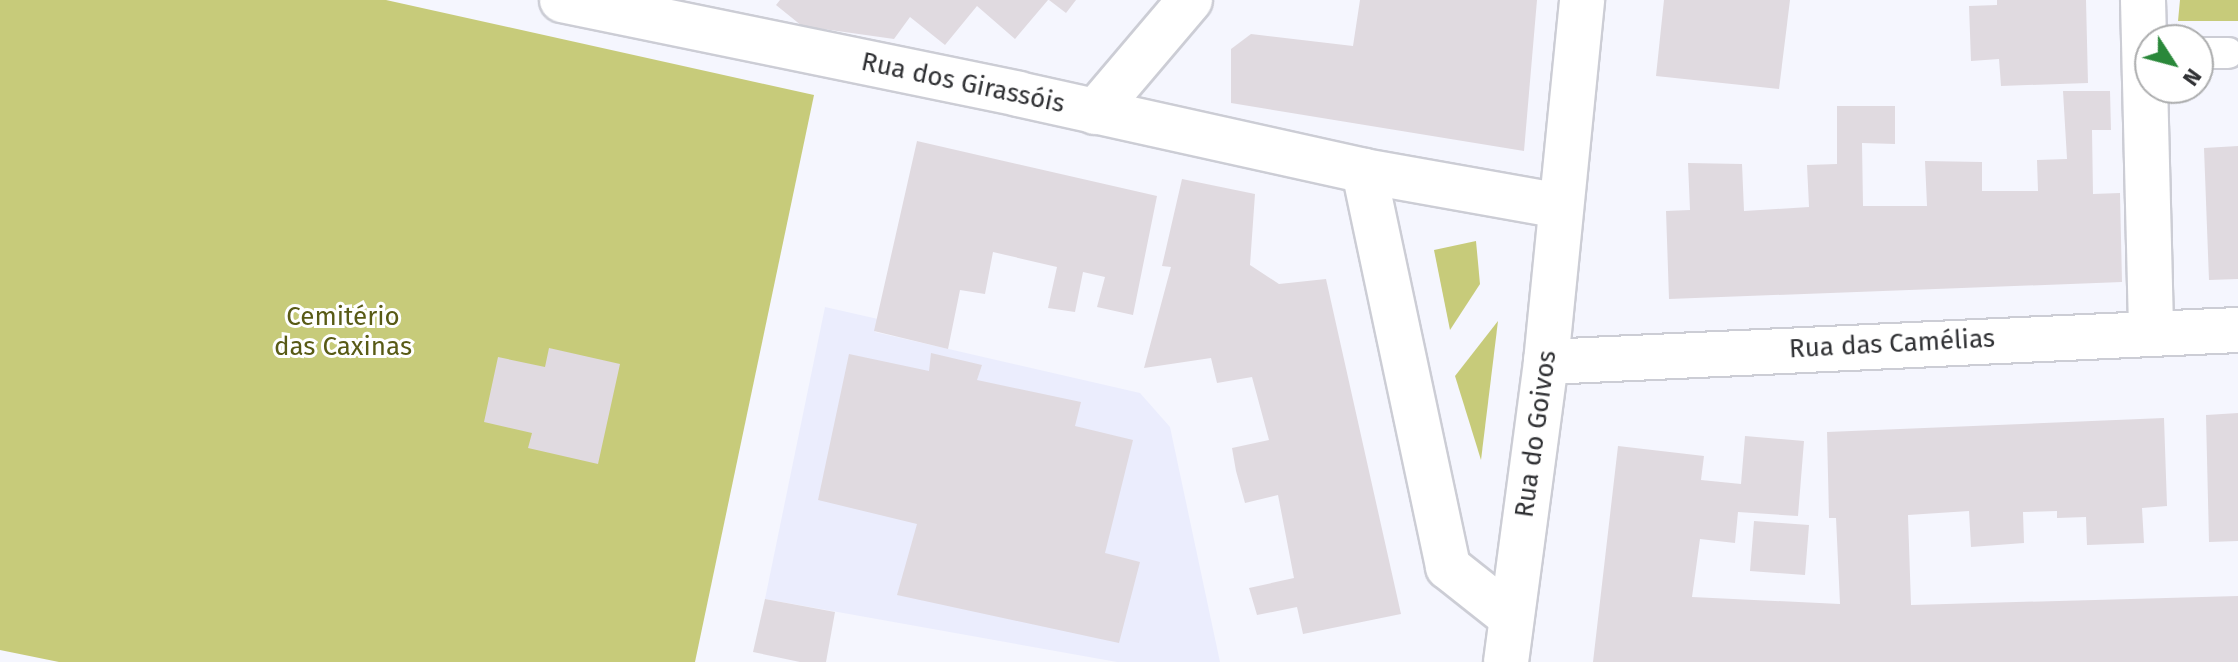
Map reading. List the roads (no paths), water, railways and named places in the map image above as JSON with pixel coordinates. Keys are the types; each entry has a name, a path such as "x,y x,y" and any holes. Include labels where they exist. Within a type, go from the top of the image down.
{"street":[{"name":"Rua dos Girassóis","path":"562,0 606,5 1364,171 1560,206"},
{"path":"1095,112 1190,0"},
{"name":"Rua do Goivos","path":"1506,662 1546,362 1582,0"},
{"path":"2143,0 2144,24"},
{"path":"2147,104 2151,331"},
{"path":"1364,171 1448,567 1511,617"},
{"name":"Rua das Camélias","path":"1546,362 2151,331 2238,330"}],"lane":[{"path":"2214,53 2228,53"}],"park label":[{"name":"Cemitério das Caxinas","path":"343,332"}]}
